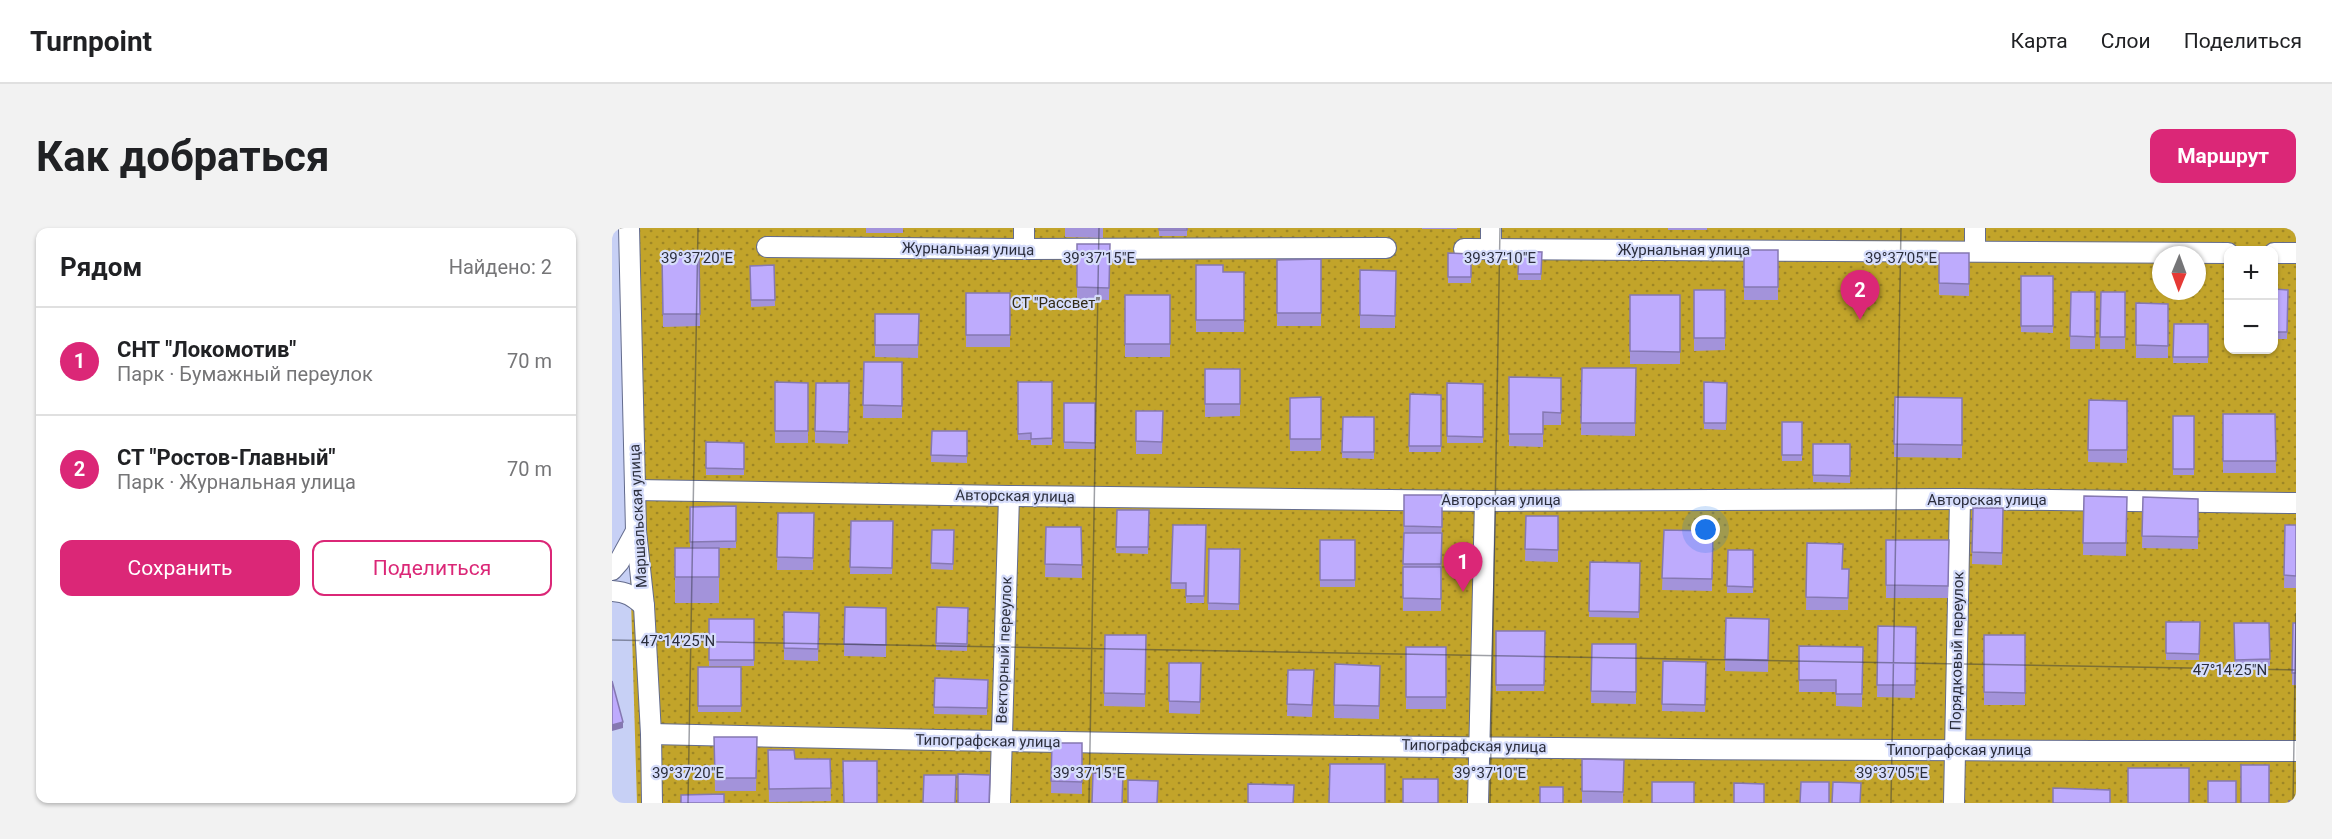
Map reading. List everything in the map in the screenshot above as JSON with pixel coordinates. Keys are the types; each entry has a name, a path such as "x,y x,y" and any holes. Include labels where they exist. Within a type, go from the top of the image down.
{"street":[{"name":"Маршальская улица","path":"629,228 634,490 644,606 651,734 652,803"},
{"path":"1024,228 1024,249"},
{"path":"1491,228 1491,249"},
{"path":"1975,252 1976,228"},
{"name":"Журнальная улица","path":"767,246 1024,249 1386,248"},
{"name":"Журнальная улица","path":"1464,249 2224,253"},
{"path":"2278,253 2296,253"},
{"name":"Авторская улица","path":"634,490 1485,501 1960,499 2296,503"},
{"name":"Векторный переулок","path":"1000,803 1009,496"},
{"name":"Порядковый переулок","path":"1954,803 1960,499"},
{"path":"1478,803 1485,501"},
{"path":"612,570 620,562 636,531"},
{"path":"612,591 632,595 644,606"},
{"name":"Типографская улица","path":"651,734 1002,742 1955,751 2296,751"}],"green space":[{"name":"СТ \"Рассвет\"","path":"620,228 2296,228 2296,803 637,803"}],"building":[{"path":"1159,228 1187,228 1187,230 1159,230"},
{"path":"1077,244 1110,244 1109,288 1077,287"},
{"path":"1744,250 1778,250 1778,287 1744,287"},
{"path":"1519,251 1542,252 1541,274 1518,274"},
{"path":"1448,253 1471,254 1471,277 1448,277"},
{"path":"1939,253 1969,253 1969,284 1939,283"},
{"path":"662,255 699,255 700,314 663,314"},
{"path":"1321,259 1321,313 1277,313 1277,260"},
{"path":"774,265 775,300 751,300 750,266"},
{"path":"1196,265 1223,265 1223,272 1244,272 1244,320 1196,320"},
{"path":"1360,270 1396,271 1395,316 1360,315"},
{"path":"2021,276 2053,276 2053,326 2021,326"},
{"path":"2278,289 2288,290 2287,332 2278,332"},
{"path":"1694,290 1725,290 1725,338 1694,338"},
{"path":"2071,292 2095,292 2095,337 2070,336"},
{"path":"2101,292 2125,292 2125,337 2100,337"},
{"path":"966,293 1010,293 1010,335 966,335"},
{"path":"1125,295 1170,295 1170,344 1125,344"},
{"path":"1630,295 1680,295 1680,352 1630,351"},
{"path":"2136,303 2168,304 2168,346 2136,345"},
{"path":"875,314 919,314 918,345 875,345"},
{"path":"2174,324 2208,324 2208,357 2173,357"},
{"path":"864,362 902,362 902,406 863,405"},
{"path":"1582,368 1636,368 1635,423 1581,423"},
{"path":"1205,369 1240,369 1240,404 1205,404"},
{"path":"1509,377 1561,378 1561,413 1543,412 1543,434 1509,434"},
{"path":"775,382 808,383 808,431 775,431"},
{"path":"1018,382 1052,382 1052,438 1031,439 1031,433 1018,434"},
{"path":"1704,382 1727,383 1726,423 1704,423"},
{"path":"816,383 849,383 848,432 815,431"},
{"path":"1447,383 1483,384 1483,437 1447,436"},
{"path":"1410,394 1441,395 1441,446 1409,446"},
{"path":"1321,397 1321,439 1290,439 1290,398"},
{"path":"1895,397 1962,398 1962,445 1894,444"},
{"path":"2089,400 2127,401 2127,450 2088,450"},
{"path":"1064,403 1095,403 1095,443 1064,442"},
{"path":"1136,411 1163,411 1162,442 1136,441"},
{"path":"2223,414 2275,414 2276,461 2223,461"},
{"path":"2173,416 2194,416 2194,469 2173,469"},
{"path":"1343,417 1374,417 1374,452 1342,452"},
{"path":"1782,422 1802,422 1802,455 1782,455"},
{"path":"932,431 967,431 967,456 931,455"},
{"path":"706,442 744,443 744,469 706,468"},
{"path":"1813,444 1850,444 1850,476 1813,475"},
{"path":"1404,495 1442,495 1442,527 1404,526"},
{"path":"2084,496 2127,497 2126,543 2083,543"},
{"path":"2143,497 2198,499 2198,537 2142,536"},
{"path":"736,506 736,541 690,542 690,507"},
{"path":"1973,508 2003,508 2002,553 1972,552"},
{"path":"1117,510 1149,510 1148,547 1116,547"},
{"path":"778,513 814,513 813,558 777,557"},
{"path":"1526,516 1558,516 1558,550 1525,549"},
{"path":"851,521 893,521 892,568 850,567"},
{"path":"1173,525 1206,525 1204,596 1186,596 1186,583 1171,583"},
{"path":"2285,525 2296,525 2296,576 2284,575"},
{"path":"1046,527 1081,527 1082,565 1045,564"},
{"path":"932,530 954,530 953,564 931,563"},
{"path":"1664,530 1713,531 1712,579 1662,578"},
{"path":"1404,533 1442,533 1441,564 1403,564"},
{"path":"1320,540 1355,540 1355,580 1320,580"},
{"path":"1886,540 1949,540 1948,586 1886,585"},
{"path":"1807,543 1843,544 1842,569 1849,569 1848,598 1806,597"},
{"path":"675,548 719,548 719,577 675,577"},
{"path":"1209,549 1240,549 1239,604 1208,603"},
{"path":"1728,550 1753,550 1753,587 1727,586"},
{"path":"1590,562 1640,563 1639,612 1589,611"},
{"path":"1403,567 1441,567 1441,599 1403,598"},
{"path":"845,607 886,608 886,645 844,644"},
{"path":"937,607 968,608 967,644 936,643"},
{"path":"784,612 819,613 818,649 784,648"},
{"path":"1726,618 1769,619 1768,660 1725,659"},
{"path":"709,619 754,619 754,660 709,660"},
{"path":"2166,622 2200,622 2199,654 2166,653"},
{"path":"2234,623 2269,623 2270,659 2235,660"},
{"path":"2293,623 2296,623 2296,673 2292,673"},
{"path":"1878,626 1916,627 1915,685 1877,685"},
{"path":"1496,631 1545,631 1544,685 1496,685"},
{"path":"1105,635 1146,635 1145,694 1104,693"},
{"path":"1984,635 2025,635 2025,693 1984,692"},
{"path":"1592,644 1636,644 1636,692 1591,691"},
{"path":"1799,646 1863,647 1862,694 1836,694 1836,680 1799,680"},
{"path":"1406,647 1446,647 1446,697 1406,697"},
{"path":"1663,661 1706,662 1705,705 1662,704"},
{"path":"1169,663 1201,663 1200,702 1169,701"},
{"path":"1335,664 1380,666 1379,706 1334,705"},
{"path":"698,667 741,667 741,706 698,706"},
{"path":"1288,670 1314,670 1312,705 1287,704"},
{"path":"935,678 988,680 987,708 934,707"},
{"path":"612,681 623,722 612,725"},
{"path":"714,737 757,737 756,778 715,778"},
{"path":"1052,743 1082,743 1082,782 1051,781"},
{"path":"768,750 794,750 795,759 830,759 831,788 769,789"},
{"path":"1582,759 1624,760 1623,792 1582,791"},
{"path":"843,761 877,761 877,803 844,803"},
{"path":"1330,764 1385,764 1385,803 1329,803"},
{"path":"2241,765 2269,765 2269,803 2241,803"},
{"path":"2128,768 2189,768 2189,803 2128,803"},
{"path":"1093,773 1123,774 1122,803 1092,803"},
{"path":"958,774 990,775 989,803 958,803"},
{"path":"924,775 956,775 955,803 923,803"},
{"path":"1403,779 1438,779 1438,803 1403,803"},
{"path":"1128,780 1158,781 1157,803 1128,803"},
{"path":"2208,781 2236,781 2236,803 2208,803"},
{"path":"1652,782 1694,782 1694,803 1652,803"},
{"path":"1801,782 1829,782 1829,803 1800,803"},
{"path":"1833,782 1861,783 1860,803 1832,803"},
{"path":"1734,783 1764,784 1764,803 1734,803"},
{"path":"1248,784 1294,785 1293,803 1248,803"},
{"path":"1540,787 1563,787 1563,803 1540,803"},
{"path":"2053,788 2110,790 2110,803 2053,803"},
{"path":"724,794 724,803 681,803 681,795"}],"place":[{"name":"СТ \"Ростов-Главный\"","path":"1860,320"},
{"name":"СНТ \"Локомотив\"","path":"1463,592"}]}
